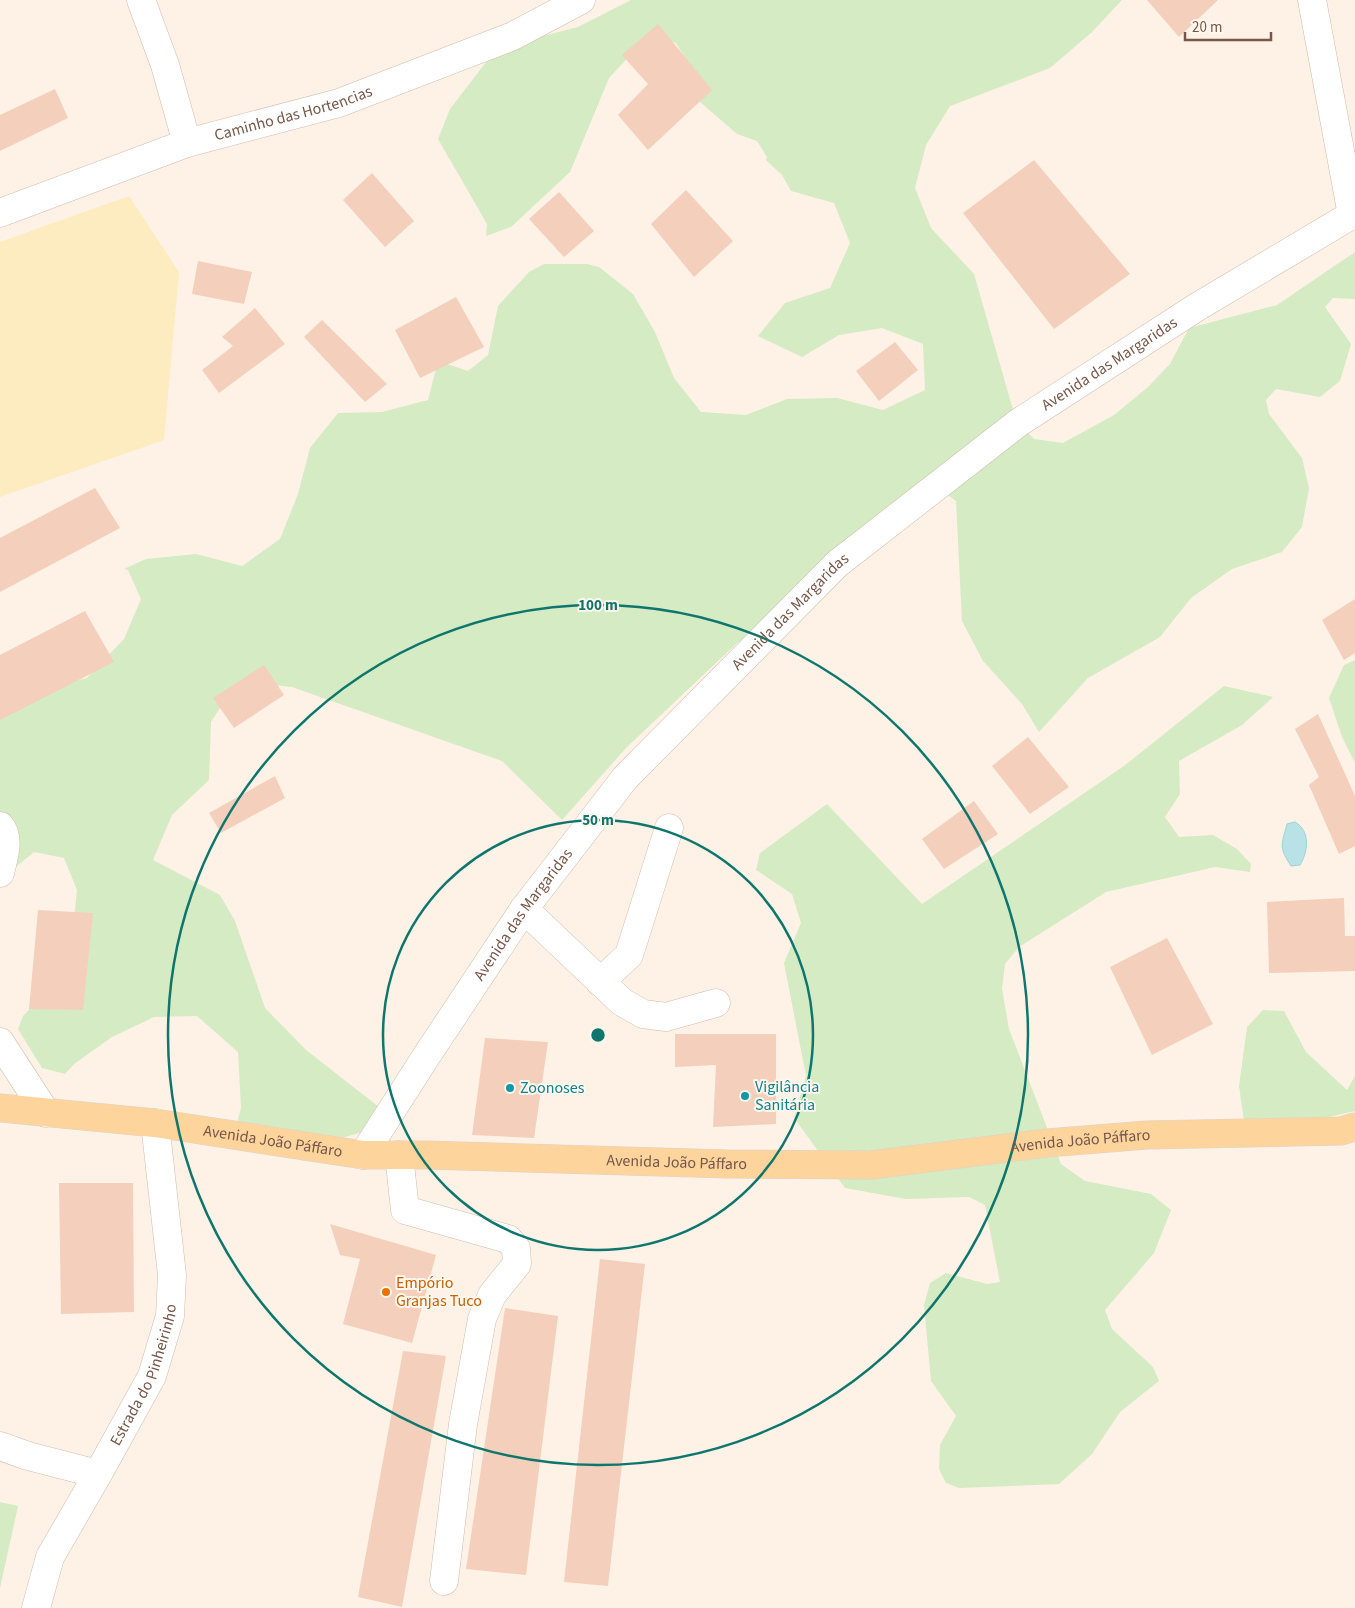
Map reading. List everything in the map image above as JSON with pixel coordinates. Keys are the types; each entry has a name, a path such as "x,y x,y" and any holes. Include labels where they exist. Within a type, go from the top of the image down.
{"main road":[{"name":"Avenida João Páffaro","path":"0,1108 155,1123 362,1155 707,1163 871,1165 1047,1143 1146,1135 1265,1131 1341,1131 1355,1127"}],"street":[{"path":"141,0 165,65 187,143"},
{"name":"Caminho das Hortencias","path":"0,213 187,143 339,103 513,36 581,0"},
{"path":"1312,0 1354,214"},
{"name":"Avenida das Margaridas","path":"362,1155 524,909 624,778 837,564 1018,423 1197,307 1354,214"},
{"path":"0,826 3,830 6,849 0,873"},
{"path":"600,982 628,954 669,828"},
{"path":"524,909 622,1002 643,1014 666,1017 716,1003"},
{"path":"0,1042 46,1113"},
{"name":"Estrada do Pinheirinho","path":"36,1608 50,1557 152,1376 170,1316 172,1275 155,1123"},
{"path":"399,1155 405,1210 508,1239 516,1248 517,1264 492,1295 482,1319 463,1424 444,1581"},
{"path":"0,1446 28,1456 98,1474"}],"green space":[{"path":"631,0 1122,0 1092,32 1050,68 950,106 926,145 915,188 931,228 974,274 1016,420 1034,439 1063,443 1114,415 1148,387 1170,364 1189,328 1277,305 1355,252 1355,299 1333,298 1325,307 1351,344 1340,381 1320,397 1276,389 1266,400 1269,414 1302,458 1309,488 1302,527 1282,552 1232,569 1191,598 1160,637 1088,678 1039,732 1022,704 983,661 962,621 956,501 946,494 780,622 737,643 626,748 562,820 502,761 292,687 254,683 231,691 211,722 209,780 172,815 153,860 220,895 235,921 265,1008 306,1050 379,1107 363,1132 319,1144 233,1138 241,1108 238,1052 197,1016 154,1017 112,1037 74,1064 65,1074 42,1068 18,1029 23,1016 54,983 72,939 77,890 64,858 34,852 0,880 0,700 5,697 87,678 124,639 141,599 128,570 124,569 146,559 196,554 242,566 280,539 298,494 310,448 338,413 382,412 428,400 438,361 468,371 488,355 498,306 529,272 544,264 587,264 599,267 633,294 655,332 674,378 701,412 746,415 787,399 837,398 883,410 925,390 923,344 882,328 839,335 802,357 758,336 785,303 830,288 850,243 834,203 791,191 782,175 766,160 767,157 757,141 737,134 691,94 695,74 676,43 649,35 609,78 570,172 511,227 486,236 487,224 438,139 450,109 497,48 578,27"},
{"path":"1355,660 1355,763 1342,737 1329,698 1344,665"},
{"path":"1224,686 1273,697 1242,725 1179,761 1180,794 1165,817 1179,837 1213,835 1237,849 1251,864 1250,872 1215,867 1106,892 1019,947 1005,964 1002,989 1009,1029 1061,1164 1085,1181 1151,1194 1171,1210 1154,1253 1105,1310 1112,1329 1153,1367 1159,1381 1120,1412 1092,1454 1059,1484 959,1488 946,1483 939,1469 940,1445 956,1416 931,1381 924,1305 930,1283 946,1273 987,1284 1000,1282 985,1205 969,1197 906,1199 845,1188 794,1118 806,1076 784,963 801,923 792,894 756,870 760,853 827,804 922,904 1124,766"},
{"path":"1263,1010 1284,1011 1306,1052 1347,1090 1355,1076 1355,1111 1246,1136 1239,1086 1247,1027"},
{"path":"0,1502 18,1506 0,1588"}],"sand":[{"path":"129,196 179,272 164,440 0,497 0,242"}],"water":[{"path":"1295,822 1304,831 1306,848 1300,865 1291,866 1284,855 1282,842 1287,824"}],"building":[{"path":"1147,0 1218,0 1179,37"},
{"path":"658,24 712,90 648,150 618,115 648,84 622,55"},
{"path":"55,89 68,118 0,151 0,115"},
{"path":"1034,160 1130,274 1054,329 963,213"},
{"path":"372,173 414,221 385,247 343,200"},
{"path":"686,190 733,241 694,277 651,224"},
{"path":"559,192 594,231 564,257 529,219"},
{"path":"198,261 252,272 244,304 192,294"},
{"path":"456,297 484,347 420,378 395,330"},
{"path":"255,308 285,344 219,393 202,370 233,346 222,337"},
{"path":"322,320 387,384 365,402 304,337"},
{"path":"895,342 918,370 879,401 856,371"},
{"path":"95,488 120,528 0,592 0,538"},
{"path":"1355,599 1355,653 1344,660 1322,620"},
{"path":"85,611 114,662 0,720 0,655"},
{"path":"264,665 284,695 234,728 213,698"},
{"path":"1318,714 1355,796 1355,846 1339,854 1309,785 1319,777 1295,729"},
{"path":"1028,737 1069,787 1030,814 992,766"},
{"path":"275,776 285,798 221,833 209,813"},
{"path":"974,801 998,834 944,869 922,839"},
{"path":"1344,898 1345,936 1355,936 1355,971 1269,973 1267,902"},
{"path":"38,910 93,913 83,1010 29,1009"},
{"path":"1167,938 1213,1024 1152,1055 1110,967"},
{"name":"Vigilância Sanitária","path":"675,1034 776,1034 776,1124 713,1127 716,1065 675,1067"},
{"name":"Zoonoses","path":"485,1038 548,1042 534,1138 472,1135"},
{"path":"59,1183 133,1183 134,1312 61,1314"},
{"path":"330,1224 436,1255 412,1343 343,1324 360,1259 340,1255"},
{"path":"600,1259 645,1264 608,1586 564,1582"},
{"path":"505,1308 558,1316 526,1575 466,1569"},
{"path":"403,1351 446,1356 402,1607 358,1597"}],"place":[{"name":"Zoonoses","path":"510,1088"},
{"name":"Vigilância Sanitária","path":"745,1096"},
{"name":"Empório Granjas Tuco","path":"386,1292"}]}
